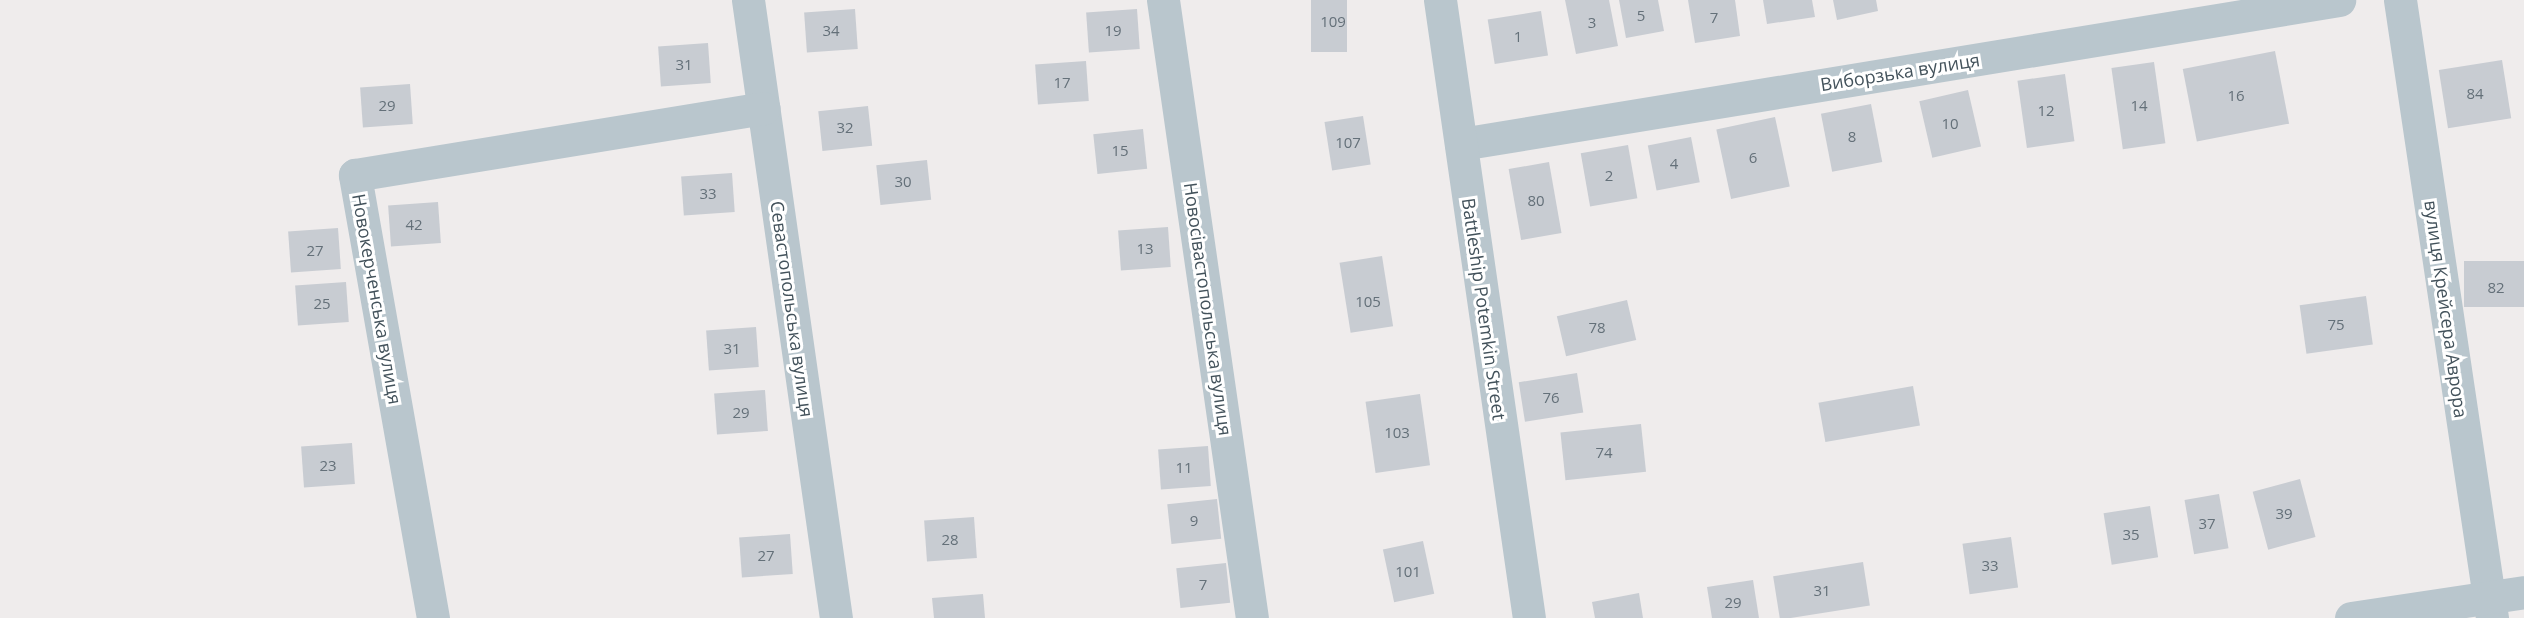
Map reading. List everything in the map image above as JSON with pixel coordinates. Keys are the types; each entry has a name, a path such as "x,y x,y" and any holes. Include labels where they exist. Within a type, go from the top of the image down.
{"street":[{"name":"Севастопольська вулиця","path":"748,0 836,618"},
{"name":"Новосівастопольська вулиця","path":"1163,0 1252,618"},
{"name":"Battleship Potemkin Street","path":"1440,0 1529,618"},
{"name":"Виборзька вулиця","path":"1461,144 2339,0"},
{"name":"вулиця Крейсера Аврора","path":"2400,0 2491,608"},
{"name":"Новокерченська вулиця","path":"433,618 356,175 764,108"},
{"path":"2351,618 2491,608 2524,592"}],"building":[{"path":"1311,0 1347,0 1347,52 1311,52"},
{"path":"1565,0 1609,0 1618,46 1576,54"},
{"path":"1619,0 1658,0 1664,31 1626,38"},
{"path":"1688,0 1735,0 1740,36 1695,43"},
{"path":"1763,0 1812,0 1815,17 1767,24"},
{"path":"1833,0 1876,0 1878,11 1837,20"},
{"path":"855,9 858,49 807,52 804,13"},
{"path":"1137,9 1140,49 1089,52 1086,13"},
{"path":"1541,11 1548,55 1495,64 1488,19"},
{"path":"708,43 711,83 661,86 658,46"},
{"path":"2275,51 2289,124 2197,142 2183,69"},
{"path":"2502,60 2511,118 2448,128 2439,70"},
{"path":"1086,61 1089,101 1038,104 1035,65"},
{"path":"2154,62 2165,143 2123,149 2111,68"},
{"path":"2065,74 2074,141 2027,148 2017,81"},
{"path":"410,84 413,124 363,127 360,87"},
{"path":"1968,90 1981,147 1932,158 1919,101"},
{"path":"1871,104 1882,162 1832,172 1821,114"},
{"path":"868,106 872,146 822,151 818,111"},
{"path":"1363,116 1371,164 1332,170 1324,122"},
{"path":"1775,117 1790,186 1731,199 1716,129"},
{"path":"1143,129 1147,169 1097,174 1093,134"},
{"path":"1691,137 1700,182 1657,191 1648,145"},
{"path":"1628,145 1637,198 1590,207 1581,153"},
{"path":"927,160 931,200 880,205 876,165"},
{"path":"1549,162 1562,233 1521,240 1509,169"},
{"path":"732,173 735,212 684,215 681,177"},
{"path":"438,202 441,243 391,246 388,205"},
{"path":"1168,227 1171,267 1121,270 1118,230"},
{"path":"338,228 341,269 291,272 288,231"},
{"path":"1382,256 1393,326 1351,333 1340,263"},
{"path":"2464,261 2524,261 2524,307 2464,307"},
{"path":"346,282 349,322 298,325 295,286"},
{"path":"2366,296 2373,345 2306,354 2300,305"},
{"path":"1627,300 1636,340 1566,356 1557,316"},
{"path":"756,327 759,367 709,370 706,330"},
{"path":"1577,373 1583,413 1525,422 1519,382"},
{"path":"1913,386 1920,425 1825,442 1818,403"},
{"path":"765,390 768,431 717,434 714,394"},
{"path":"1420,394 1430,465 1376,473 1366,402"},
{"path":"1641,424 1646,472 1565,480 1560,432"},
{"path":"352,443 355,484 304,487 301,447"},
{"path":"1208,446 1211,486 1161,489 1158,449"},
{"path":"2300,479 2316,537 2268,550 2253,492"},
{"path":"2219,494 2229,548 2194,554 2185,500"},
{"path":"1217,499 1221,539 1171,544 1167,504"},
{"path":"2150,506 2158,557 2112,565 2104,513"},
{"path":"974,517 977,558 927,561 924,520"},
{"path":"790,534 793,574 742,577 739,538"},
{"path":"2011,537 2018,588 1970,594 1962,544"},
{"path":"1423,541 1434,594 1394,602 1383,550"},
{"path":"1863,562 1870,605 1780,618 1773,576"},
{"path":"1226,563 1230,603 1180,608 1176,568"},
{"path":"1753,580 1759,618 1712,618 1707,587"},
{"path":"1639,593 1643,618 1595,618 1592,602"},
{"path":"983,594 985,618 934,618 932,598"}]}
